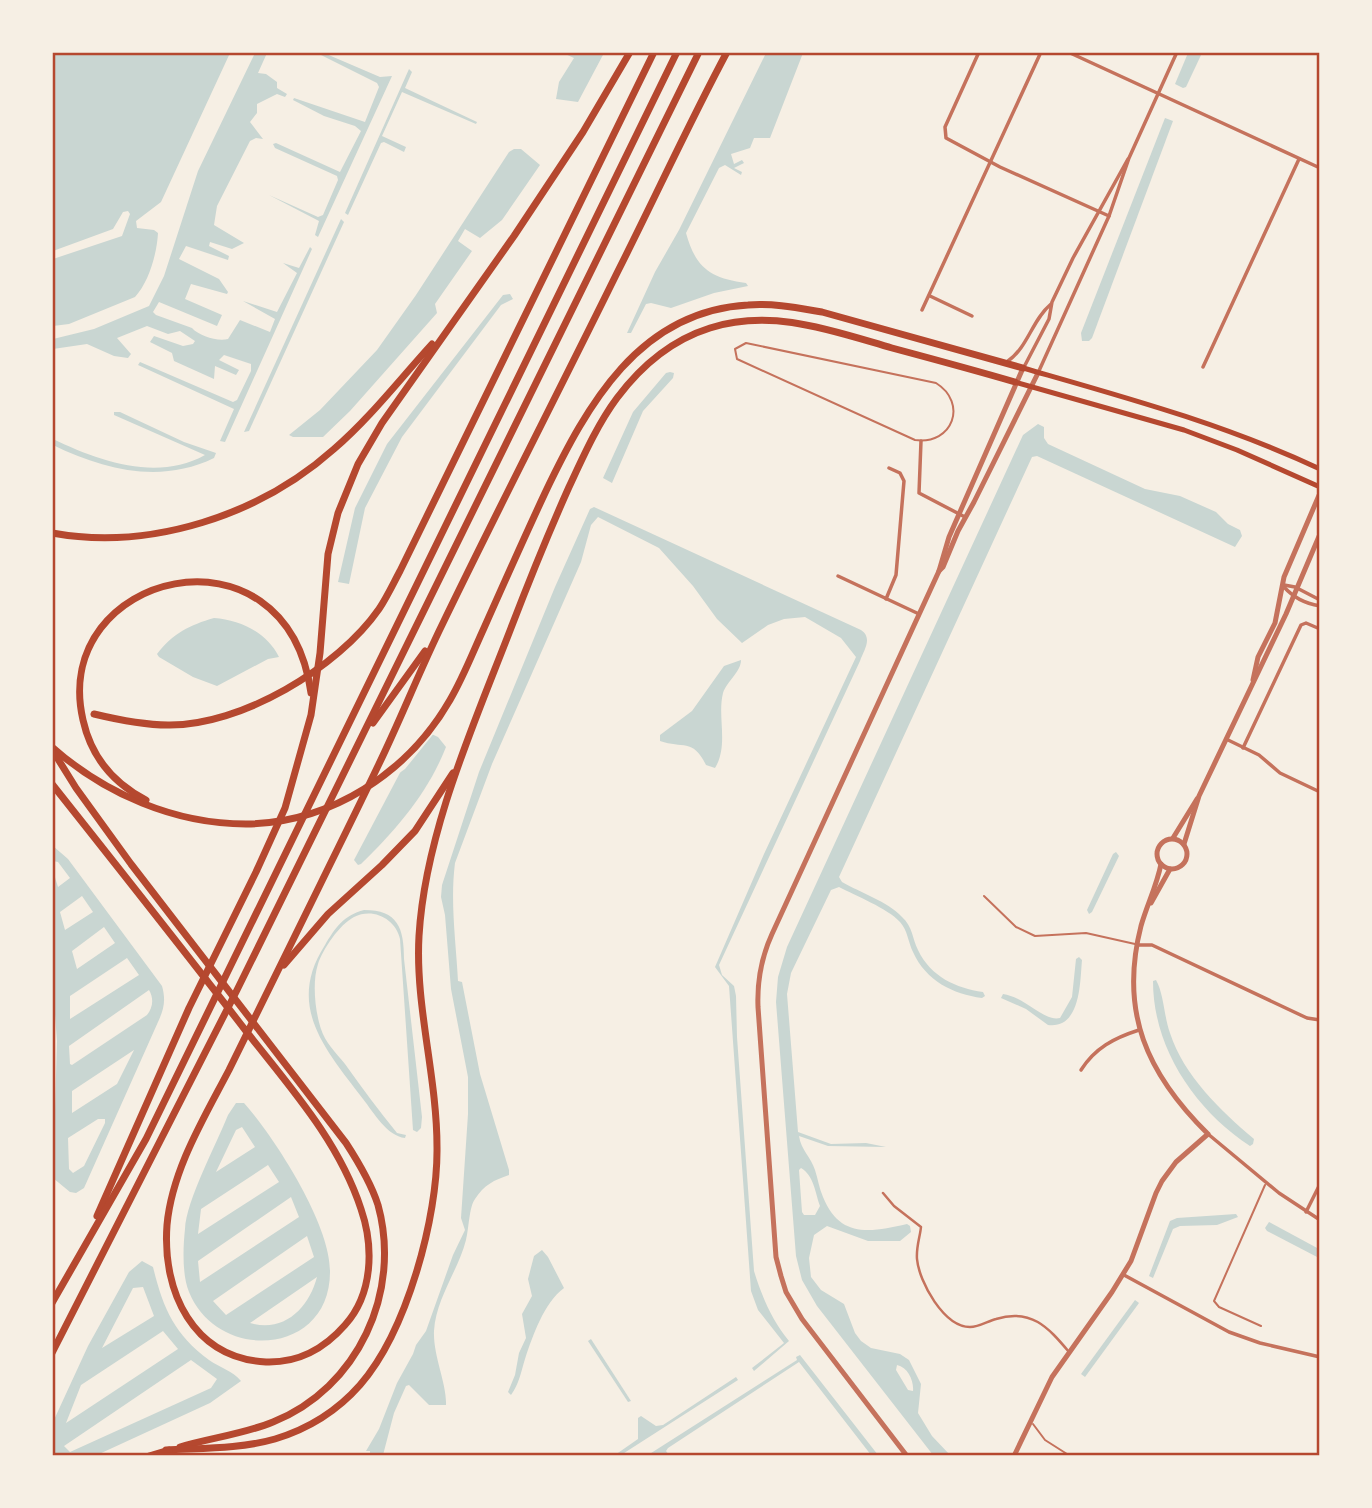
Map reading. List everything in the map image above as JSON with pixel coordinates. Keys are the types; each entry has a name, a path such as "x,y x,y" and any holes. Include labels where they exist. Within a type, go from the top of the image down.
{"highway":[{"path":"80,1255 189,1009 285,808 311,715 320,653 324,577 338,513 358,464 382,423 514,236 583,132 630,52"},
{"path":"94,714 137,724 171,726 223,718 255,706 325,664 378,610 400,571 654,52"},
{"path":"52,1303 158,1114 677,52"},
{"path":"52,1353 363,736 699,52"},
{"path":"52,784 178,943 269,1059 338,1154 360,1206 368,1234 370,1259 363,1291 353,1316 324,1345 302,1357 283,1362 245,1359 224,1351 207,1341 182,1311 172,1283 167,1224 183,1164 275,977 379,765 439,630 727,52"},
{"path":"52,749 105,787 168,811 204,821 242,824 294,818 354,796 379,780 412,751 440,716 462,677 580,423 621,366 660,334 693,318 747,304 788,306 822,312 1023,368"},
{"path":"166,1450 249,1445 277,1438 324,1417 359,1386 373,1368 385,1349 408,1296 433,1201 438,1148 434,1088 419,972 422,904 429,862 459,764 536,561 585,452 601,422 624,389 645,366 691,335 713,327 748,321 782,321 826,329 1015,382"},
{"path":"52,533 93,537 152,533 197,523 255,502 307,471 336,447 450,326"},
{"path":"168,811 136,795 106,769 90,742 82,715 80,687 84,663 100,630 126,604 153,588 180,582 228,585 251,596 272,611 294,638 308,676 311,715"},
{"path":"363,736 410,676 439,630"},
{"path":"52,749 76,788 346,1143 371,1186 383,1233 385,1260 370,1327 356,1354 335,1378 310,1400 274,1422 149,1455"},
{"path":"275,977 307,935 415,831 459,764"}],"main road":[{"path":"1023,368 1222,427 1320,469"},
{"path":"1015,382 1184,430 1320,487"}],"street":[{"path":"979,52 944,132 948,141 1109,216"},
{"path":"922,310 1041,52"},
{"path":"1068,52 1320,168"},
{"path":"907,1455 802,1319 780,1276 772,1217 757,992 761,962 939,571 948,537 974,502 1038,373 1109,216 1129,158 1177,52"},
{"path":"962,516 1015,382 1049,319 1052,302 1073,258 1129,158"},
{"path":"1203,366 1299,159"},
{"path":"930,296 972,316"},
{"path":"1004,363 1018,352 1039,314 1052,302"},
{"path":"921,441 919,493 962,516"},
{"path":"886,598 896,575 904,481 900,473 889,468"},
{"path":"1173,838 1199,796 1253,680 1258,657 1275,623 1282,585 1320,493"},
{"path":"1253,680 1320,534"},
{"path":"838,576 919,614"},
{"path":"1282,585 1295,587 1320,600"},
{"path":"1282,585 1292,597 1320,606"},
{"path":"1244,748 1301,625 1306,623 1320,629"},
{"path":"1226,739 1264,758 1280,773 1320,792"},
{"path":"1184,844 1199,796"},
{"path":"1173,838 1184,844 1188,852 1186,861 1179,868 1170,869 1161,864 1157,857 1158,848 1165,840 1173,838"},
{"path":"1161,864 1137,945 1133,985 1139,1030 1156,1070 1182,1107 1209,1134 1266,1183 1320,1220"},
{"path":"1146,912 1170,869"},
{"path":"1137,945 1152,945 1307,1018 1320,1020"},
{"path":"1082,1070 1089,1058 1099,1049 1118,1037 1139,1030"},
{"path":"1014,1455 1052,1377 1124,1275 1162,1181 1176,1162 1209,1134"},
{"path":"1306,1212 1320,1184"},
{"path":"883,1193 898,1209 922,1227 918,1241 918,1264 927,1289 948,1318 968,1327 1005,1316 1028,1318 1048,1328 1069,1352"},
{"path":"1124,1275 1229,1332 1260,1343 1320,1357"}],"lane":[{"path":"746,342 936,383 952,401 952,422 938,438 921,441 908,438 737,359 735,349 746,342"},
{"path":"984,896 1016,926 1035,936 1086,933 1137,945"},
{"path":"1261,1326 1219,1307 1214,1300 1266,1183"},
{"path":"1030,1420 1045,1440 1067,1454"}],"shaded area":[{"path":"53,52 230,53 161,202 136,221 137,228 158,233 151,267 140,291 135,297 69,324 53,326 53,259 122,236 130,214 128,211 123,212 113,229 53,251"},
{"path":"315,52 324,53 380,77 392,76 318,237 315,235 319,221 269,195 318,217 323,215 338,180 337,176 275,148 273,144 340,172 361,131 293,100 294,98 365,122 379,87 377,83"},
{"path":"255,53 267,53 258,73 266,74 277,82 277,88 287,94 285,97 277,94 257,104 257,113 250,122 263,139 250,141 217,206 214,225 244,243 232,249 210,242 209,246 229,256 228,260 186,246 179,259 219,279 228,292 227,294 191,284 185,299 222,315 217,326 159,302 153,312 214,339 228,339 240,320 270,332 275,319 243,301 277,312 297,273 283,263 299,268 310,247 312,249 225,442 220,441 234,409 138,365 140,362 233,402 237,400 251,371 251,364 224,355 219,360 239,370 236,375 215,366 214,379 174,361 172,353 150,342 154,336 183,346 195,341 180,331 168,334 147,326 117,338 131,354 128,358 114,356 87,344 53,349 53,339 94,329 149,306 164,276 198,171"},
{"path":"563,53 604,53 578,102 556,99 559,82 574,58"},
{"path":"766,53 803,53 770,138 754,138 750,148 731,154 734,164 742,160 744,163 734,168 742,172 741,175 725,165 719,168 686,233 695,255 707,270 748,286 714,293 671,308 646,304 631,333 627,333 655,272 679,230"},
{"path":"1188,53 1202,53 1186,87 1183,88 1175,84"},
{"path":"409,69 412,72 405,88 477,122 476,124 402,92 382,136 406,147 404,152 381,143 348,215 345,213"},
{"path":"1165,118 1173,121 1092,338 1082,341 1081,333"},
{"path":"521,149 540,165 502,220 480,238 465,229 458,241 472,251 435,304 437,313 350,411 323,437 289,435 320,410 377,350 509,152"},
{"path":"341,219 344,222 249,431 244,432"},
{"path":"510,294 513,299 501,305 402,437 365,508 349,584 338,582 355,508 387,444 503,295"},
{"path":"666,373 674,373 673,378 643,411 612,483 603,478 633,412"},
{"path":"114,412 120,412 184,442 216,453 214,458 174,470 133,471 92,461 53,445 53,439 89,455 148,468 187,463 205,455 114,415"},
{"path":"1038,424 1044,427 1044,438 1048,444 1145,489 1180,496 1216,512 1228,524 1240,530 1242,536 1235,547 1037,456 1032,457 839,877 842,882 896,911 906,921 923,959 937,974 963,988 983,992 985,996 982,998 961,993 933,978 919,962 900,922 879,907 839,887 831,890 791,973 787,994 798,1132 831,1144 866,1143 886,1147 828,1146 799,1136 813,1165 823,1197 830,1211 848,1226 869,1230 907,1224 911,1232 900,1241 868,1241 827,1226 814,1235 809,1258 811,1277 821,1290 844,1304 855,1333 861,1341 871,1348 900,1354 909,1360 921,1384 918,1413 932,1436 950,1455 933,1455 817,1306 802,1280 796,1256 776,1002 778,977 787,947 1023,435","holes":["801,1168 809,1175 820,1206 815,1215 804,1215 802,1212","897,1365 910,1375 913,1391 908,1390 896,1370"]},
{"path":"594,507 861,630 867,640 860,661 719,965 722,975 734,986 736,996 754,1271 768,1308 789,1341 754,1371 752,1368 784,1343 758,1310 751,1291 729,986 715,967 764,854 856,657 841,638 805,617 784,619 768,625 742,643 717,619 693,586 659,548 598,517 591,525 581,562 492,764 455,863 453,907 458,981 462,982 480,1074 509,1175 486,1187 473,1203 462,1251 439,1307 434,1340 446,1405 429,1405 409,1385 406,1386 394,1413 383,1455 370,1455 370,1451 366,1451 379,1429 416,1345 426,1331 453,1255 465,1230 461,1218 468,1077 451,989 442,885 479,772 555,587 590,509"},
{"path":"214,618 252,629 268,641 279,657 268,659 217,686 193,677 159,657 157,654 176,635"},
{"path":"741,660 739,669 723,693 721,750 715,768 706,765 692,748 660,741 660,735 692,711 724,666"},
{"path":"425,731 438,737 446,747 439,764 410,810 387,838 358,865 354,860 421,733"},
{"path":"53,846 68,859 162,986 164,996 158,1022 84,1188 76,1193 70,1192 53,1178 57,1041 52,975 53,871 58,887 70,878 58,862 53,861","holes":["82,896 93,912 65,930 60,912","104,927 115,943 77,969 72,951","127,958 139,975 70,1019 70,996","149,990 152,1003 147,1015 72,1065 69,1046","134,1050 117,1084 72,1113 72,1091","98,1119 105,1119 84,1166 73,1173 69,1169 68,1138"]},
{"path":"1116,852 1119,856 1089,914 1087,910"},
{"path":"364,910 385,913 392,917 403,938 422,1117 421,1128 417,1132 413,1130 400,939 389,921 376,914 361,914 348,921 332,938 316,971 317,1014 328,1043 397,1133 406,1135 405,1138 392,1133 381,1123 336,1063 316,1027 310,1008 309,988 314,967 325,945 341,923"},
{"path":"1079,957 1082,960 1077,1002 1067,1020 1048,1025 1026,1009 1001,998 1003,994 1011,996 1047,1016 1060,1018 1072,997 1076,959"},
{"path":"1156,980 1170,1033 1184,1064 1216,1104 1254,1139 1250,1146 1212,1114 1195,1096 1181,1075 1160,1030 1153,981"},
{"path":"236,1103 244,1103 257,1118 299,1183 328,1253 330,1272 325,1300 312,1321 293,1334 270,1340 246,1339 223,1331 203,1315 189,1292 185,1278 184,1236 187,1217 196,1188 228,1115","holes":["242,1127 255,1147 216,1172 236,1130","268,1165 279,1182 198,1234 201,1209","291,1197 299,1217 200,1282 198,1261","307,1236 314,1257 226,1315 213,1301","317,1277 308,1299 293,1315 284,1321 262,1325 250,1323"]},
{"path":"1236,1214 1238,1217 1217,1225 1180,1226 1173,1229 1153,1278 1149,1276 1170,1221 1177,1218"},
{"path":"1269,1222 1319,1249 1319,1258 1267,1231 1265,1228"},
{"path":"542,1250 564,1288 540,1320 511,1395 508,1392 526,1338 522,1314 532,1296 528,1279 534,1256"},
{"path":"142,1261 153,1267 166,1308 179,1330 197,1350 241,1381 210,1403 97,1455 53,1455 53,1422 88,1346 129,1272","holes":["143,1287 154,1316 102,1348 133,1288","163,1331 178,1349 66,1423 81,1385","191,1360 217,1379 211,1388 70,1452 64,1446"]},
{"path":"1135,1300 1139,1303 1085,1377 1081,1374"},
{"path":"591,1339 631,1401 628,1402 588,1341"},
{"path":"800,1355 878,1455 871,1455 799,1362 668,1448 666,1451 669,1455 648,1455 797,1360 796,1357"},
{"path":"736,1377 738,1380 621,1455 615,1455 638,1439 638,1418 641,1416 656,1426 663,1425"}],"pier":[{"path":"426,727 435,732 405,769 391,779 418,731"}]}
